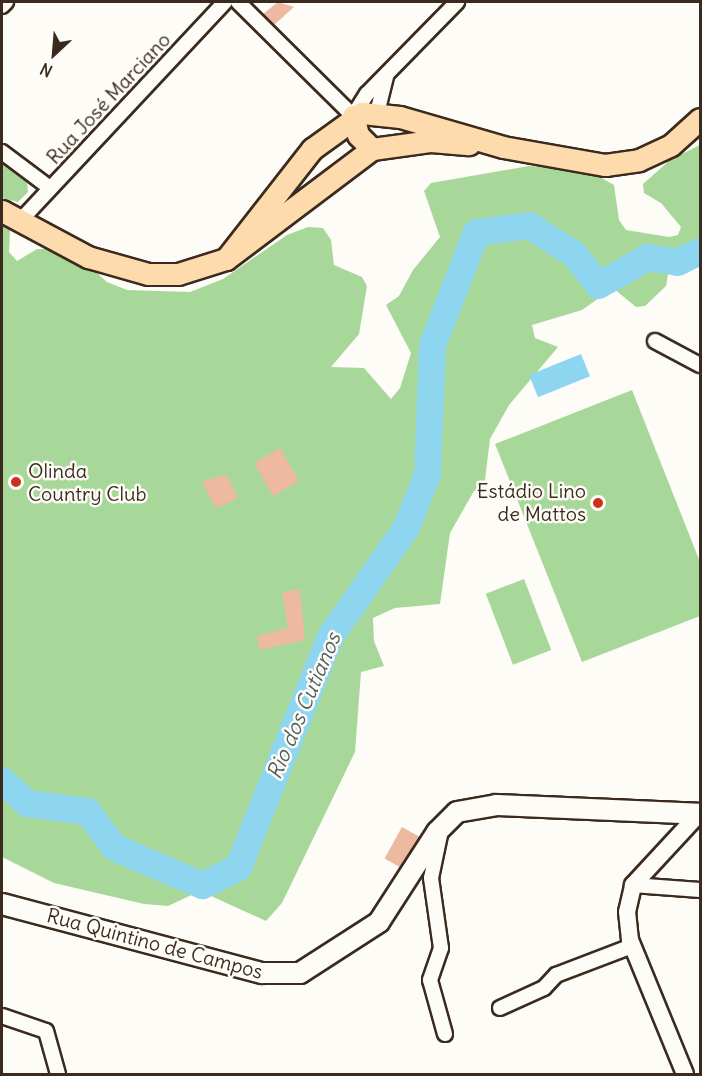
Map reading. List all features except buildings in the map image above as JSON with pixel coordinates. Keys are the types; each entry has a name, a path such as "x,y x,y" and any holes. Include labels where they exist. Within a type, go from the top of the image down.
{"main road":[{"path":"10,216 88,257 148,274 177,274 226,259 377,147 386,129 377,113"},
{"path":"226,259 312,149 353,116 377,113 446,128 503,147"},
{"path":"353,116 358,135 377,147 430,141 503,147 605,165 639,160 671,145 700,120"},
{"name":"Rua Quintino de Campos","path":"2,904 262,974 300,973 379,922 444,822 468,807 496,805 699,815"}],"street":[{"path":"2,6 6,2"},
{"name":"Rua José Marciano","path":"10,216 50,188 225,2"},
{"path":"238,2 353,116 387,74 457,2"},
{"path":"377,113 387,74"},
{"path":"2,152 50,188"},
{"path":"655,341 700,365"},
{"path":"685,1074 632,946 627,912 633,885 699,815"},
{"path":"444,822 431,878 441,948 430,980 445,1034"},
{"path":"633,885 700,890"},
{"path":"500,1008 544,988 556,975 632,946"},
{"path":"2,1016 46,1030 58,1074"}],"green space":[{"path":"700,145 700,258 682,256 670,262 666,286 645,306 636,307 613,288 582,310 532,325 535,338 558,347 509,405 490,439 484,488 474,491 450,533 440,604 395,608 373,618 374,641 384,666 361,672 355,752 282,903 266,921 200,891 168,906 144,904 54,883 2,857 2,214 10,230 9,252 17,261 37,249 52,249 79,257 107,282 127,290 190,292 223,279 287,235 308,227 323,228 331,240 334,265 362,277 367,286 359,334 331,367 364,368 391,399 400,388 411,353 386,305 399,296 413,270 440,237 424,191 431,183 529,166 589,171 614,185 619,220 626,230 669,237 678,235 681,227 661,203 644,193 643,184 670,160"},
{"path":"2,164 27,183 28,192 18,202 2,198"},
{"name":"Estádio Lino de Mattos","path":"632,390 700,562 700,616 582,662 495,444"},
{"path":"524,579 551,650 513,665 486,594"}],"water":[{"path":"581,354 590,376 538,397 529,375"}],"waterway":[{"name":"Rio dos Cutianos","path":"2,780 27,803 87,811 114,847 202,885 238,867 330,636 406,527 427,474 432,345 476,232 529,225 574,254 598,285 647,257 677,262 700,251"}],"place":[{"name":"Olinda Country Club","path":"16,482"},
{"name":"Estádio Lino de Mattos","path":"598,503"}]}
